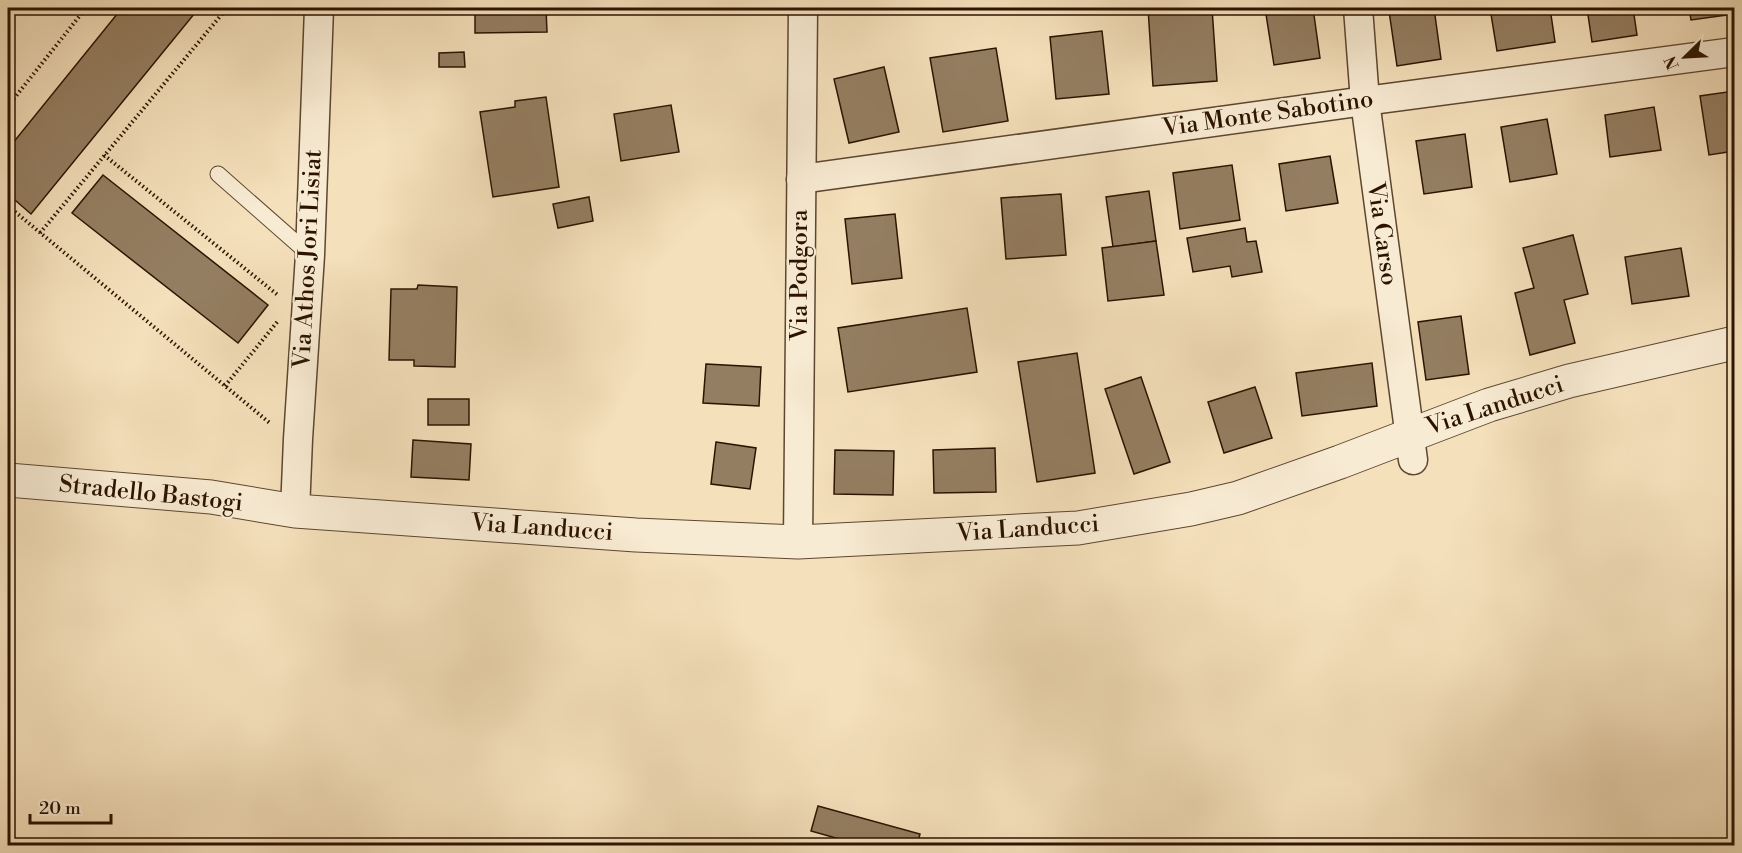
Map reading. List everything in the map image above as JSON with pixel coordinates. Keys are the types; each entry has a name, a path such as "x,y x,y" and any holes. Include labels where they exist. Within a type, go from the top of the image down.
{"street":[{"name":"Via Athos Jori Lisiat","path":"295,511 310,255 319,8"},
{"name":"Via Podgora","path":"798,542 803,8"},
{"name":"Via Carso","path":"1358,8 1365,101 1411,447"},
{"name":"Via Monte Sabotino","path":"801,179 1734,52"},
{"name":"Via Landucci","path":"295,511 636,535 798,542 1078,528 1191,509 1238,498 1275,485 1411,447 1490,405 1569,381 1734,343"},
{"name":"Stradello Bastogi","path":"8,480 211,497 295,511"}],"lane":[{"path":"218,174 310,255"}],"path":[{"path":"8,106 86,8"},
{"path":"40,233 227,8"},
{"path":"104,155 281,298"},
{"path":"8,206 279,430 298,439"},
{"path":"225,386 283,314"}],"building":[{"path":"122,8 199,8 31,214 8,194 8,149"},
{"path":"475,8 546,8 547,32 475,33"},
{"path":"1148,8 1212,8 1217,81 1153,86"},
{"path":"1265,8 1313,8 1320,58 1274,65"},
{"path":"1434,8 1441,59 1397,66 1389,11"},
{"path":"1490,8 1550,8 1555,42 1497,51"},
{"path":"1587,8 1633,8 1637,35 1592,42"},
{"path":"1689,8 1734,8 1734,14 1691,20"},
{"path":"1102,31 1109,94 1056,99 1050,37"},
{"path":"996,48 1008,121 943,132 930,58"},
{"path":"464,52 465,67 439,67 439,53"},
{"path":"884,67 899,132 849,143 834,79"},
{"path":"1734,91 1734,151 1709,155 1700,96"},
{"path":"546,97 559,187 493,197 480,112 515,107 515,101"},
{"path":"671,105 679,152 621,161 614,114"},
{"path":"1654,107 1661,150 1610,157 1605,115"},
{"path":"1547,119 1557,174 1510,182 1501,127"},
{"path":"1465,134 1472,187 1424,194 1416,141"},
{"path":"1330,156 1338,203 1286,211 1279,164"},
{"path":"1232,165 1240,220 1180,229 1173,173"},
{"path":"103,175 268,305 238,343 72,213"},
{"path":"1149,191 1156,241 1113,247 1106,197"},
{"path":"1061,194 1066,255 1006,259 1001,198"},
{"path":"589,197 593,221 558,228 553,204"},
{"path":"895,214 902,278 852,284 845,219"},
{"path":"1245,228 1247,242 1256,241 1262,272 1232,277 1230,266 1193,272 1187,238"},
{"path":"1573,235 1588,294 1564,300 1575,343 1530,355 1515,293 1534,288 1523,248"},
{"path":"1156,241 1164,295 1108,301 1102,248"},
{"path":"1681,248 1689,296 1632,304 1625,257"},
{"path":"418,285 457,287 455,367 414,366 414,360 389,360 391,289 417,289"},
{"path":"967,308 977,372 848,392 838,328"},
{"path":"1461,316 1469,374 1426,380 1418,322"},
{"path":"1077,353 1095,473 1037,482 1018,362"},
{"path":"1372,363 1377,406 1302,416 1296,373"},
{"path":"706,364 761,367 759,406 703,403"},
{"path":"1141,377 1170,462 1134,474 1105,389"},
{"path":"1255,387 1272,438 1224,453 1208,402"},
{"path":"428,399 469,399 469,425 428,425"},
{"path":"413,440 471,444 469,480 411,477"},
{"path":"716,442 756,448 750,489 711,484"},
{"path":"995,448 996,492 934,493 933,450"},
{"path":"835,450 894,451 893,495 834,494"},
{"path":"818,806 920,834 917,846 864,846 811,831"}]}
